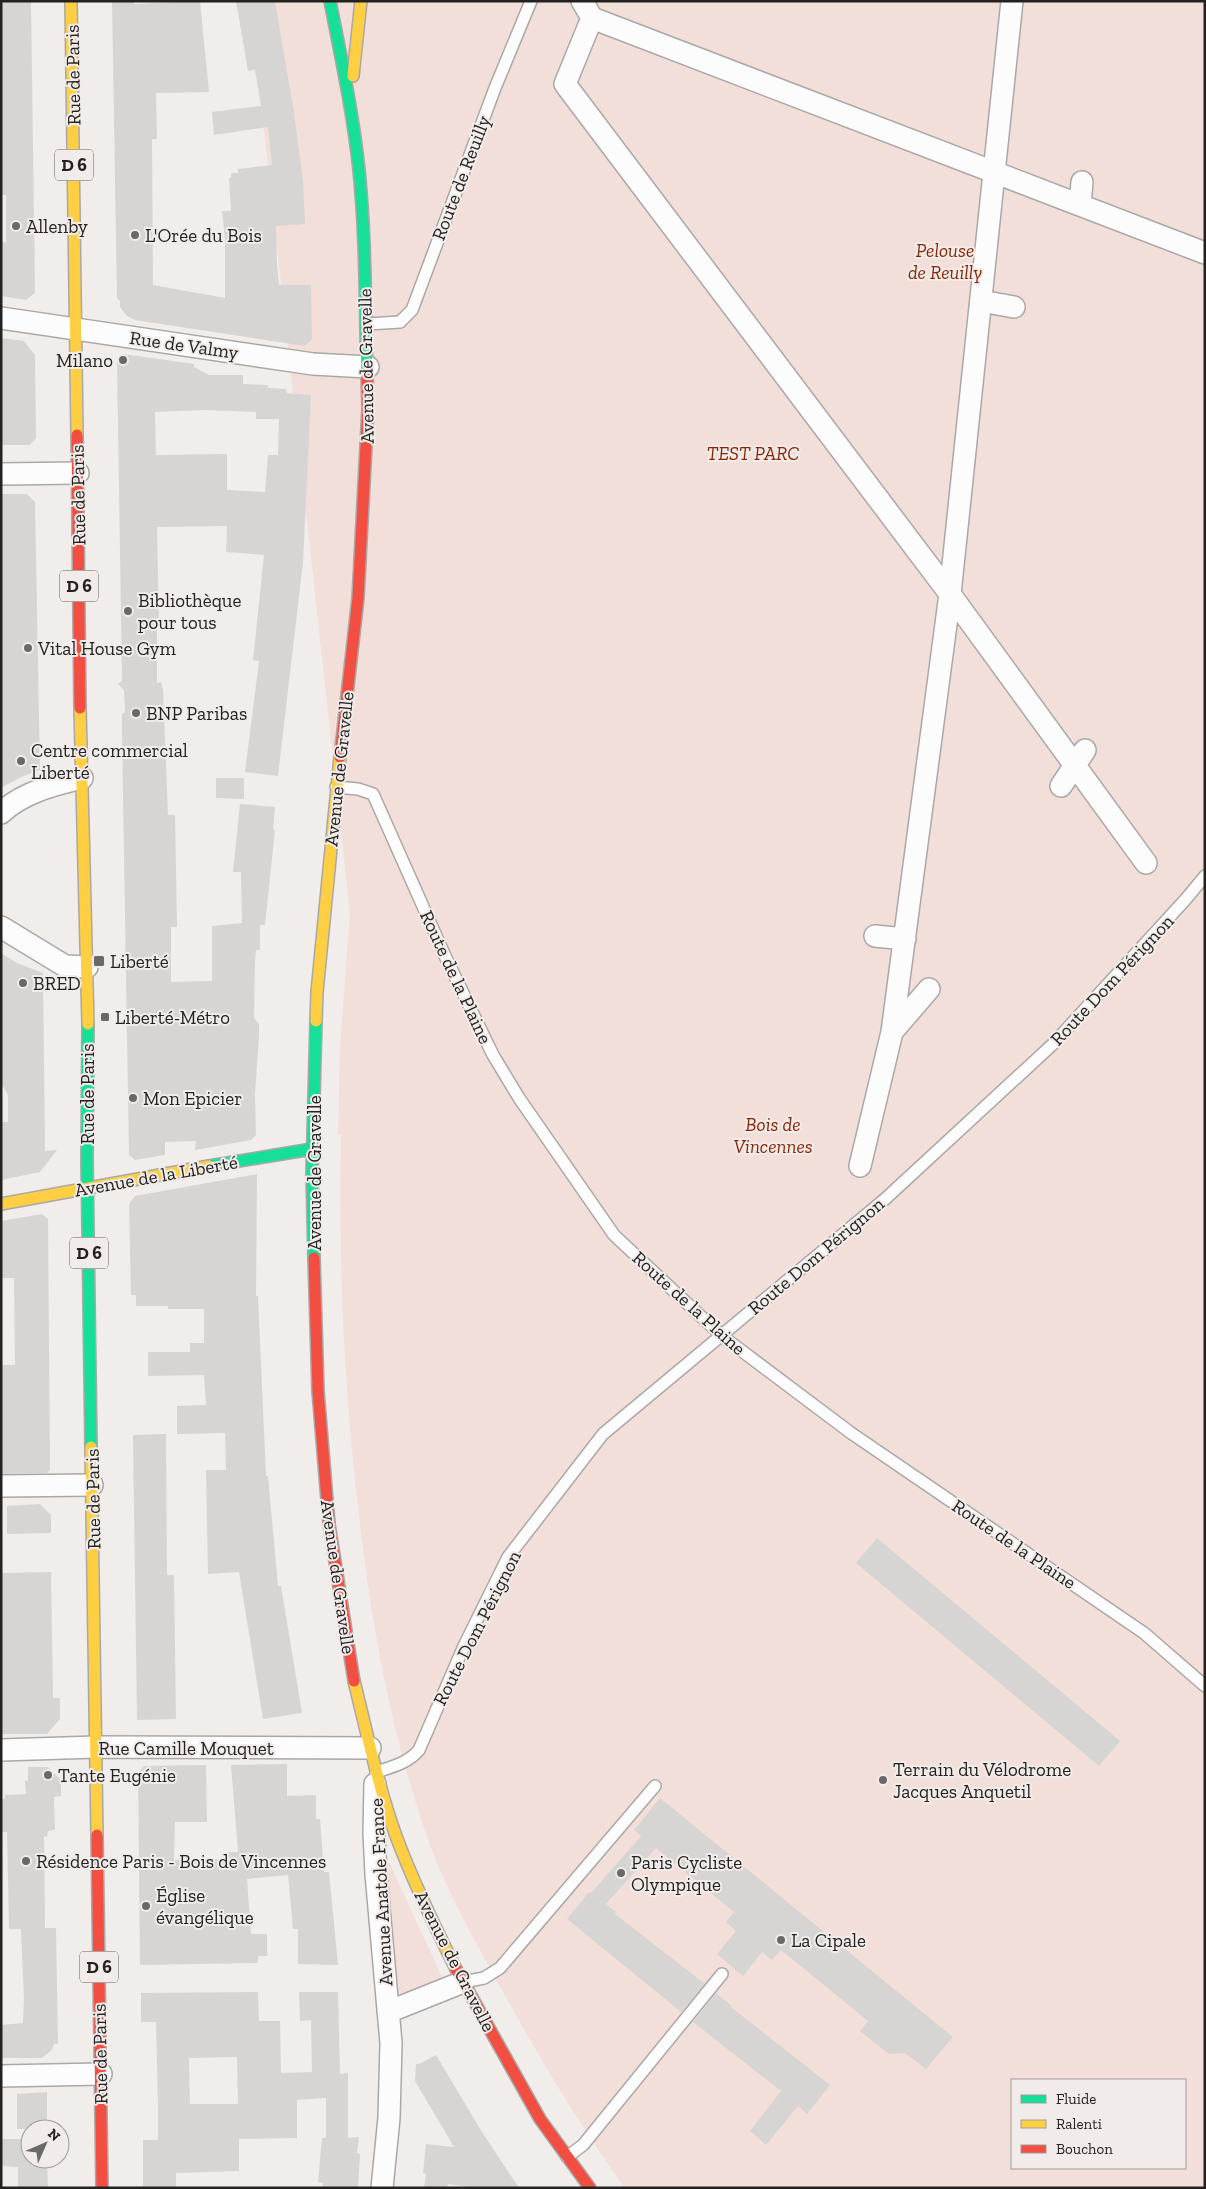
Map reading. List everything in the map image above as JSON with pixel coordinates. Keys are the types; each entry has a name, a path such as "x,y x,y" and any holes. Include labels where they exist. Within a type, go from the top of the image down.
{"street":[{"name":"Rue de Paris","path":"72,1 82,778 87,967 88,1187 102,2188"},
{"name":"Avenue de Gravelle","path":"330,1 350,102 363,218 368,367 367,453 358,598 336,787 317,992 312,1149 318,1390 329,1524 351,1669 376,1772 396,1836 424,1905 463,1982 540,2119 590,2188"},
{"name":"Avenue de Gravelle","path":"350,102 361,1"},
{"path":"860,1166 892,1032 950,594 1012,1"},
{"path":"1146,863 1080,758 950,594 565,84 587,10 994,172 1205,253"},
{"path":"1080,205 1082,182"},
{"path":"981,301 1014,307"},
{"name":"Rue de Valmy","path":"1,318 313,364 368,367"},
{"path":"1,474 78,473"},
{"path":"1062,786 1080,758"},
{"path":"1,813 8,806 30,794 60,783 82,778"},
{"path":"1,927 65,966 87,967"},
{"path":"875,936 904,938"},
{"path":"892,1032 929,989"},
{"name":"Avenue de la Liberté","path":"1,1204 88,1187 312,1149"},
{"path":"1,1486 92,1484"},
{"name":"Rue Camille Mouquet","path":"1,1750 96,1747 370,1748"},
{"name":"Avenue Anatole France","path":"376,1772 374,1833 391,2042 389,2118 382,2188"},
{"path":"374,1833 396,1836"},
{"name":"Avenue Anatole France","path":"388,2012 463,1982"},
{"path":"1,2076 101,2074"}],"lane":[{"name":"Route de Reuilly","path":"367,324 400,322 412,310 495,88 531,1"},
{"name":"Route de la Plaine","path":"336,787 358,789 373,794 445,956 493,1055 519,1098 614,1235 722,1336 851,1433 1144,1633 1205,1686"},
{"name":"Route Dom Pérignon","path":"376,1772 398,1765 419,1750 464,1646 508,1557 604,1434 884,1200 1052,1044 1205,876"},
{"path":"463,1982 484,1978 500,1968 655,1786"},
{"path":"567,2157 583,2145 722,1974"}],"green space":[{"name":"Bois de Vincennes","path":"250,1 1205,1 1205,2188 625,2188 558,2088 471,1934 431,1848 407,1775 381,1662 368,1586 347,1393 342,1290 341,1134 338,1135 340,1048 350,913"},
{"path":"389,1862 441,1975 441,1980 399,1994 397,1993 384,1863"}],"building":[{"path":"1,1 31,1 35,293 26,300 1,296 1,241 6,243 6,195 1,195"},
{"path":"112,1 134,1 134,4 200,1 209,92 156,93 157,139 152,139 153,285 225,298 225,239 222,211 231,211 229,178 231,178 231,173 238,173 238,169 272,165 268,127 214,135 212,112 261,106 255,70 248,71 236,1 275,1 294,112 303,181 305,224 276,226 277,263 279,285 311,285 312,339 305,346 135,320 127,316 120,307 120,301 117,298"},
{"path":"1,338 24,341 35,355 36,438 30,445 1,445"},
{"path":"123,354 194,364 194,367 209,375 243,375 243,384 268,385 268,388 286,389 287,393 311,395 303,562 278,776 245,772 259,661 253,660 264,555 226,552 227,526 157,527 159,624 157,624 157,683 161,682 163,690 168,815 175,815 177,927 171,927 171,982 212,981 212,926 242,923 241,872 233,872 240,804 275,807 273,829 275,830 265,925 260,925 260,950 256,950 255,961 254,1018 259,1024 255,1094 256,1135 251,1140 195,1150 196,1141 165,1142 165,1155 135,1160 129,1155 122,734 122,714 125,712 124,690 118,684 122,681 117,359","holes":["205,410 256,412 256,419 279,419 278,455 268,455 265,492 227,490 227,454 156,455 155,412"]},
{"path":"1,494 27,494 35,502 40,770 21,777 1,788"},
{"path":"216,778 244,778 244,799 216,798"},
{"path":"1,953 17,963 43,973 45,1151 57,1150 40,1172 1,1180 1,1122 8,1122 8,1095 1,1083"},
{"path":"257,1174 256,1296 258,1296 266,1476 268,1476 278,1586 281,1586 302,1713 263,1719 239,1572 208,1574 206,1470 226,1470 225,1433 177,1434 177,1406 206,1405 204,1375 148,1376 148,1352 190,1352 190,1343 204,1343 204,1309 168,1309 168,1306 136,1306 136,1295 131,1295 129,1204 135,1196"},
{"path":"42,1214 48,1219 50,1470 47,1473 1,1474 1,1365 15,1365 14,1278 1,1278 1,1221"},
{"path":"166,1434 167,1575 174,1575 176,1719 137,1720 133,1435"},
{"path":"40,1504 51,1515 51,1533 7,1534 7,1506"},
{"path":"877,1538 1120,1741 1099,1766 856,1563"},
{"path":"51,1572 53,1698 60,1698 60,1719 47,1734 1,1734 1,1573"},
{"path":"287,1764 287,1796 316,1795 316,1819 320,1819 324,1872 329,1872 338,1965 298,1964 298,1929 293,1929 288,1875 247,1879 251,1934 267,1934 267,1956 258,1956 258,1963 140,1965 138,1773 144,1766 206,1765 207,1822 175,1822 174,1860 229,1859 229,1852 238,1852 231,1765"},
{"path":"28,1767 48,1767 61,1780 61,1796 54,1797 55,1830 48,1831 47,1837 44,1836 45,1928 56,1928 58,2044 54,2044 52,2050 42,2058 1,2058 1,2025 23,2023 24,1999 21,1929 9,1929 7,1832 1,1832 1,1799 5,1799 5,1795 26,1794 25,1781 28,1781"},
{"name":"La Cipale","path":"660,1798 953,2037 926,2069 905,2053 889,2054 860,2031 868,2021 781,1950 772,1960 762,1952 743,1976 717,1954 736,1931 726,1922 734,1912 656,1848 606,1904 616,1912 615,1914 705,1984 681,2012 567,1919 589,1892 591,1893 641,1836 634,1830"},
{"path":"258,1992 259,2021 280,2021 281,2073 312,2072 311,2020 300,2021 299,1992 338,1992 340,2074 348,2073 348,2138 359,2137 357,2153 360,2154 358,2188 323,2188 323,2183 318,2182 322,2138 326,2138 326,2098 297,2100 297,2138 239,2139 239,2171 176,2173 176,2188 143,2188 143,2140 158,2140 158,2106 156,2022 141,2022 141,1993","holes":["237,2057 238,2104 190,2104 189,2058"]},
{"path":"716,1993 830,2085 807,2114 798,2106 766,2145 750,2131 781,2091 693,2022"},
{"path":"436,2055 482,2132 519,2188 477,2188 448,2184 447,2188 424,2188 426,2174 423,2173 426,2144 454,2147 415,2081 416,2064"},
{"path":"47,2092 47,2119 20,2119 20,2129 17,2129 17,2094"},
{"path":"1,2139 20,2139 20,2169 47,2169 48,2188 18,2188 18,2167 1,2166"}],"traffic: fast":[{"path":"330,1 350,106 359,170 364,247 367,375"},
{"path":"314,1258 312,1173 316,1021"},
{"path":"88,1024 87,1159 91,1447"},
{"path":"209,1166 312,1149"}],"traffic: slow":[{"path":"71,1 77,435"},
{"path":"353,76 361,1"},
{"path":"80,708 88,1024"},
{"path":"316,1021 317,992 340,757"},
{"path":"1,1204 209,1166"},
{"path":"91,1447 97,1835"},
{"path":"354,1681 378,1779 396,1836 417,1887 456,1969"}],"traffic: jam":[{"path":"340,757 358,598 368,408 367,375"},
{"path":"77,435 80,708"},
{"path":"314,1258 318,1391 329,1524 354,1681"},
{"path":"97,1835 102,2188"},
{"path":"456,1969 540,2119 590,2188"}],"place":[{"name":"Allenby","path":"16,226"},
{"name":"L'Orée du Bois","path":"135,235"},
{"name":"Milano","path":"123,360"},
{"name":"Bibliothèque pour tous","path":"128,611"},
{"name":"Vital House Gym","path":"28,648"},
{"name":"BNP Paribas","path":"136,713"},
{"name":"Centre commercial Liberté","path":"21,761"},
{"name":"Liberté","path":"99,961"},
{"name":"BRED","path":"23,983"},
{"name":"Liberté-Métro","path":"105,1017"},
{"name":"Mon Epicier","path":"133,1098"},
{"name":"Tante Eugénie","path":"48,1775"},
{"name":"Terrain du Vélodrome Jacques Anquetil","path":"883,1780"},
{"name":"Résidence Paris - Bois de Vincennes","path":"26,1861"},
{"name":"Paris Cycliste Olympique","path":"621,1873"},
{"name":"Église évangélique","path":"146,1906"},
{"name":"La Cipale","path":"781,1940"}],"park label":[{"name":"Pelouse de Reuilly","path":"945,261"},
{"name":"TEST PARC","path":"753,453"}]}
